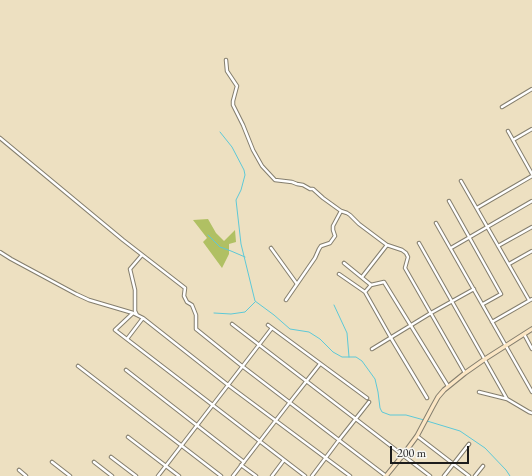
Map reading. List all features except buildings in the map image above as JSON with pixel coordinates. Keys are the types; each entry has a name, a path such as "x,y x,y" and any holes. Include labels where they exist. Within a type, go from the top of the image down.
{"main road":[{"path":"386,476 417,436 438,397 448,386 485,359 532,329"}],"street":[{"path":"226,60 226,71 237,86 233,105 253,150 262,166 276,180 292,182 314,189 323,198 341,211 350,215 387,245 402,250 407,255 408,258 405,268 465,373"},
{"path":"502,107 532,89"},
{"path":"513,140 532,129"},
{"path":"477,208 532,175 508,131"},
{"path":"0,138 142,255 185,288 184,296 187,302 192,305 196,315 196,328 242,366 386,476"},
{"path":"461,181 531,300 492,322"},
{"path":"449,201 502,294 483,304"},
{"path":"451,248 532,201"},
{"path":"286,300 315,258 318,249 321,246 330,243 335,236 333,226 341,211"},
{"path":"436,223 532,392"},
{"path":"498,246 532,227"},
{"path":"419,243 507,399"},
{"path":"362,277 387,245"},
{"path":"271,248 297,284"},
{"path":"509,264 532,251"},
{"path":"0,252 76,294 89,300 133,313 143,318 228,385 350,476"},
{"path":"137,315 135,311 135,290 130,269 142,255"},
{"path":"344,263 371,285"},
{"path":"339,274 365,292 427,398"},
{"path":"365,292 371,285 384,282 448,386"},
{"path":"372,349 474,289"},
{"path":"133,313 115,330 305,476"},
{"path":"127,339 143,318"},
{"path":"232,324 430,476"},
{"path":"268,325 366,398"},
{"path":"158,476 272,328"},
{"path":"524,334 532,349"},
{"path":"233,476 320,364"},
{"path":"78,366 221,476"},
{"path":"126,370 244,462"},
{"path":"479,392 507,399 532,413"},
{"path":"312,476 369,402"},
{"path":"417,436 469,476"},
{"path":"128,437 179,476"},
{"path":"444,476 469,444"},
{"path":"111,457 136,476"},
{"path":"272,476 284,460"},
{"path":"52,462 70,476"},
{"path":"94,462 112,476"},
{"path":"242,465 256,476"},
{"path":"475,476 483,466"},
{"path":"19,470 26,476"}],"green space":[{"path":"208,219 216,233 224,241 235,230 236,242 229,244 229,254 222,268 203,242 207,238 193,220"}],"waterway":[{"path":"220,132 232,147 244,170 245,175 241,190 236,200 241,244 255,301 290,329 309,332 320,339 333,352 342,357 356,357 362,361 375,379 382,412 390,415 406,415 424,420"},
{"path":"208,235 220,247 245,257"},
{"path":"214,313 231,314 245,312 255,302"},
{"path":"334,305 347,333 349,357"},
{"path":"427,421 460,431 485,448 510,476"}]}
